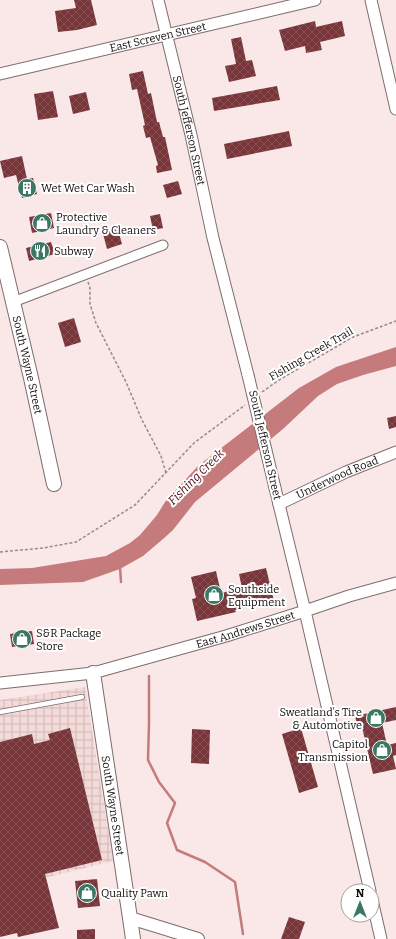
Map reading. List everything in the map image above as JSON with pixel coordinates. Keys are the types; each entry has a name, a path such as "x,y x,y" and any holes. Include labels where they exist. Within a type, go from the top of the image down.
{"main road":[{"name":"South Wayne Street","path":"0,247 3,275 13,302 54,484"},
{"name":"South Wayne Street","path":"93,673 133,939"},
{"path":"130,918 198,939"}],"street":[{"name":"South Jefferson Street","path":"158,0 191,135 213,238 305,611 368,883"},
{"name":"East Screven Street","path":"0,74 315,0"},
{"path":"371,0 396,109"},
{"path":"13,302 163,245"},
{"name":"Underwood Road","path":"279,504 346,472 396,452"},
{"name":"East Andrews Street","path":"0,683 93,673 226,636 349,596 396,583"},
{"path":"377,923 381,939"}],"lane":[{"path":"0,712 82,697"}],"path":[{"path":"87,274 90,288 90,304 96,322 126,382 142,420 161,456 166,473"},
{"name":"Fishing Creek Trail","path":"262,392 279,380 353,337 396,321"},
{"path":"0,552 43,548 76,542 136,506 194,443 246,404"}],"shaded area":[{"path":"85,687 113,861 0,889 0,700"}],"water":[{"name":"Fishing Creek","path":"396,347 396,366 337,384 318,396 283,429 195,502 173,530 143,556 120,569 83,582 0,585 0,569 32,568 106,556 130,543 140,535 157,515 165,502 198,466 299,388 336,367"}],"building":[{"path":"74,0 91,0 97,25 77,30 58,32 55,11 76,8"},
{"path":"315,21 316,27 342,21 345,36 320,42 322,50 306,53 305,46 285,51 279,30"},
{"path":"241,37 246,61 252,60 256,76 229,82 225,66 236,64 231,39"},
{"path":"143,71 148,94 151,93 157,122 159,122 163,137 165,137 172,170 157,173 156,166 158,165 150,137 146,138 143,126 145,125 137,89 132,90 129,74"},
{"path":"277,86 280,100 214,111 212,98"},
{"path":"53,91 58,117 38,120 34,94"},
{"path":"86,92 90,110 73,114 69,96"},
{"path":"289,131 292,146 227,159 224,144"},
{"path":"22,156 27,179 33,178 37,194 22,198 16,175 4,178 0,161"},
{"path":"178,181 182,194 167,198 163,185"},
{"name":"Protective Laundry & Cleaners","path":"51,213 54,228 32,233 29,217"},
{"path":"160,214 163,228 153,230 150,216"},
{"path":"117,226 122,244 107,249 102,230"},
{"name":"Subway","path":"51,242 55,254 29,261 26,248"},
{"path":"74,318 81,342 65,347 58,323"},
{"path":"396,416 396,427 389,429 387,418"},
{"path":"266,568 274,601 197,621 192,599 196,598 191,577 216,571 221,593 242,588 239,574"},
{"name":"S&R Package Store","path":"32,631 34,644 12,647 10,634"},
{"path":"396,707 396,720 382,723 387,745 396,743 396,755 393,756 396,769 373,774 362,727 358,728 355,716"},
{"path":"70,728 102,860 45,874 59,928 18,937 17,933 0,937 0,742 32,734 34,744 50,740 48,734"},
{"path":"301,728 318,787 299,793 282,734"},
{"path":"192,729 210,730 209,764 191,763"},
{"name":"Quality Pawn","path":"97,879 100,906 78,908 75,881"},
{"path":"289,917 305,922 299,939 281,939"},
{"path":"95,929 95,939 77,939 77,930"}],"waterway":[{"path":"120,567 121,582"},
{"path":"149,676 148,760 159,782 175,803 167,823 177,850 205,862 235,882 243,934"}],"place":[{"name":"Wet Wet Car Wash","path":"27,188"},
{"name":"Protective Laundry & Cleaners","path":"42,223"},
{"name":"Subway","path":"40,251"},
{"name":"Southside Equipment","path":"214,595"},
{"name":"S&R Package Store","path":"22,639"},
{"name":"Sweatland's Tire & Automotive","path":"376,718"},
{"name":"Capitol Transmission","path":"382,750"},
{"name":"Quality Pawn","path":"87,893"}]}
